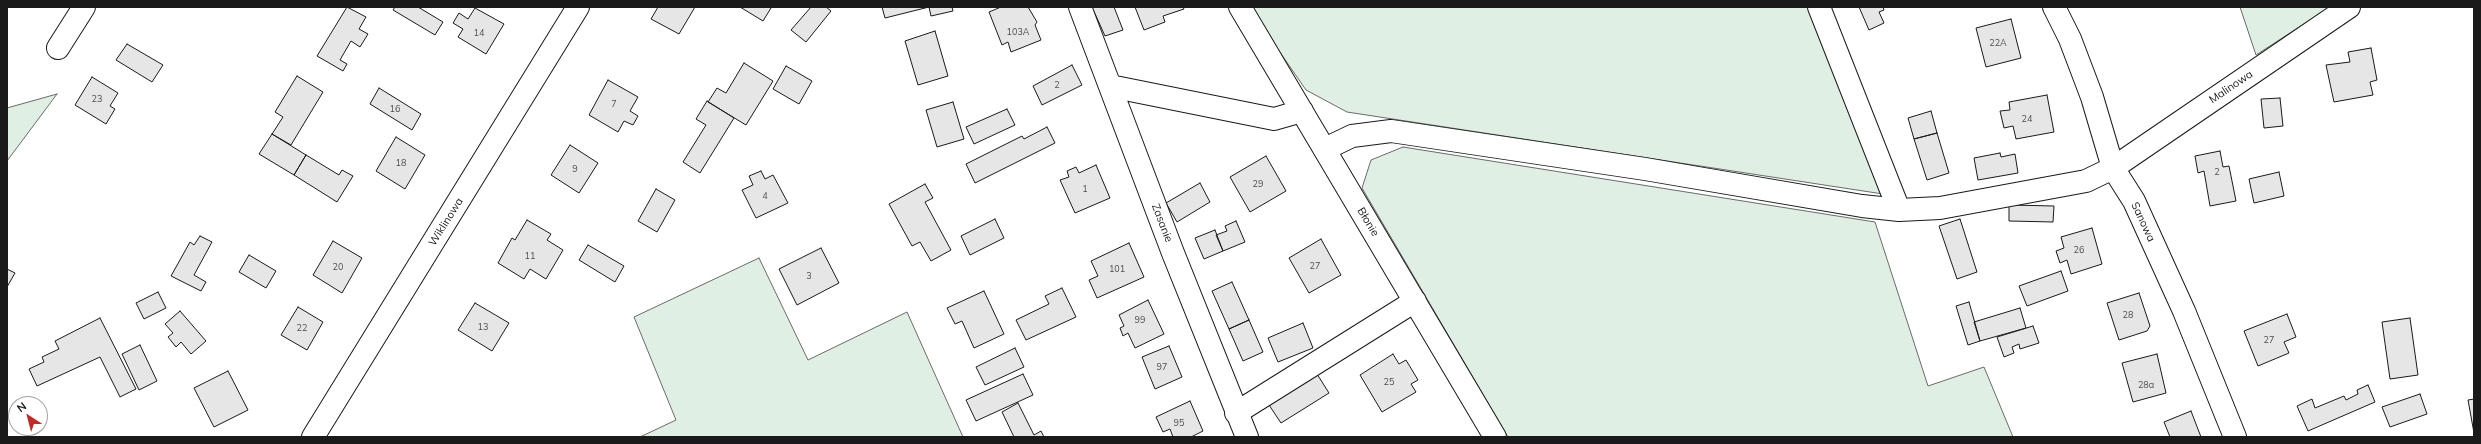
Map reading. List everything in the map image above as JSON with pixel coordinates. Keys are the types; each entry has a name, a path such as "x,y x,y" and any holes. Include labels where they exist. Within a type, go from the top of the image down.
{"street":[{"path":"58,48 84,7"},
{"name":"Wiklinowa","path":"313,437 578,7"},
{"name":"Zasanie","path":"1080,7 1236,413 1247,437"},
{"name":"Błonie","path":"1240,7 1495,437"},
{"path":"1819,7 1899,210"},
{"name":"Sanowa","path":"2054,7 2070,39 2092,98 2113,168 2134,200 2184,311 2235,437"},
{"name":"Malinowa","path":"1325,149 1352,136 1391,131 1645,169 1862,206 1899,210 1940,208 2086,181 2113,168 2349,7"},
{"path":"1110,86 1274,119 1302,111"},
{"path":"1236,413 1415,301"}],"green space":[{"path":"1252,7 1811,7 1883,194 1347,112 1306,90 1277,48"},
{"path":"2240,7 2330,7 2256,55"},
{"path":"57,94 7,161 7,108"},
{"path":"1403,147 1875,222 1928,386 1984,367 2013,437 1508,437 1362,188 1371,160"},
{"path":"759,258 808,360 907,312 963,437 640,437 676,420 634,317"}],"building":[{"path":"347,7 366,17 359,29 368,34 360,47 351,41 340,60 347,64 343,71 317,56"},
{"path":"395,7 418,7 443,22 435,35 393,10"},
{"path":"658,7 695,7 679,34 651,19"},
{"path":"740,7 769,7 771,8 763,21"},
{"path":"811,7 826,7 831,11 806,42 791,30"},
{"path":"882,7 929,7 885,18"},
{"path":"929,7 952,7 953,11 931,16"},
{"path":"1001,7 1028,7 1037,22 1035,25 1041,40 1011,52 1008,42 1002,45 989,12"},
{"path":"1092,7 1114,7 1123,30 1105,36"},
{"path":"1135,7 1183,7 1184,9 1163,16 1165,22 1144,30"},
{"path":"1859,7 1883,7 1884,10 1879,12 1884,23 1869,30"},
{"path":"475,8 504,24 486,54 458,37 463,29 453,23 459,13 468,19"},
{"path":"2011,19 2021,58 1986,67 1976,28"},
{"path":"935,31 948,76 918,85 905,41"},
{"path":"127,44 163,65 152,82 116,60"},
{"path":"2371,48 2377,80 2370,82 2373,95 2334,102 2326,65 2350,62 2348,52"},
{"path":"744,63 773,81 746,125 708,102 717,88 726,93"},
{"path":"1072,65 1082,85 1042,105 1033,86"},
{"path":"786,66 812,81 799,104 773,89"},
{"path":"297,76 323,92 291,145 272,134 283,117 275,112"},
{"path":"92,77 118,93 110,106 115,109 106,124 75,105"},
{"path":"608,80 638,97 630,111 638,116 633,125 624,121 618,132 589,115"},
{"path":"379,88 421,114 412,130 370,104"},
{"path":"2047,95 2054,132 2016,139 2013,126 2004,128 2000,111 2010,110 2009,102"},
{"path":"2280,98 2283,126 2264,128 2261,99"},
{"path":"707,101 734,118 700,173 683,162 706,125 696,119"},
{"path":"953,102 964,139 937,147 926,110"},
{"path":"1007,109 1015,125 974,144 966,127"},
{"path":"1931,111 1937,133 1914,139 1908,118"},
{"path":"1047,127 1055,143 975,183 966,164 1022,136 1024,139"},
{"path":"1937,133 1949,173 1927,180 1914,139"},
{"path":"272,134 306,155 294,175 259,154"},
{"path":"396,137 425,155 405,189 376,171"},
{"path":"570,145 598,163 579,193 551,175"},
{"path":"2220,151 2223,167 2229,166 2236,201 2210,206 2204,171 2198,173 2195,156"},
{"path":"2000,153 2001,157 2015,154 2018,173 1978,180 1974,158"},
{"path":"306,155 339,175 342,170 353,176 337,202 294,175"},
{"path":"1266,156 1286,191 1250,212 1230,177"},
{"path":"1096,165 1110,198 1075,213 1060,180 1069,177 1067,171 1076,167 1079,173"},
{"path":"761,171 765,179 773,175 788,203 756,218 742,190 753,185 749,176"},
{"path":"2279,172 2284,196 2254,203 2249,179"},
{"path":"1200,183 1210,202 1177,222 1166,203"},
{"path":"925,184 933,198 925,202 951,250 931,261 920,242 912,246 889,204"},
{"path":"656,189 675,200 657,232 638,221"},
{"path":"2009,205 2054,206 2053,222 2009,221"},
{"path":"995,219 1004,238 970,255 961,236"},
{"path":"1960,219 1977,272 1957,279 1939,226"},
{"path":"527,220 551,234 547,240 563,250 546,279 530,269 524,279 498,263 512,238 515,240"},
{"path":"1236,221 1245,242 1223,251 1216,235 1227,231 1225,226"},
{"path":"2092,228 2102,264 2071,274 2067,260 2060,263 2056,251 2064,248 2061,237"},
{"path":"1215,230 1223,251 1204,259 1195,238"},
{"path":"200,236 212,242 194,275 206,282 201,291 171,276 190,242 194,245"},
{"path":"1321,239 1341,275 1309,293 1289,258"},
{"path":"333,241 362,258 342,293 313,275"},
{"path":"1129,243 1144,277 1097,298 1089,280 1098,276 1091,261"},
{"path":"588,245 624,266 615,282 579,260"},
{"path":"821,248 839,283 797,305 779,269"},
{"path":"249,255 276,271 266,288 239,272"},
{"path":"7,269 15,273 7,287"},
{"path":"2061,271 2068,291 2027,306 2019,286"},
{"path":"1232,282 1249,320 1229,329 1212,291"},
{"path":"1062,288 1076,317 1026,340 1016,320 1049,304 1045,296"},
{"path":"984,291 1004,334 974,348 962,321 955,324 947,308"},
{"path":"158,292 166,308 144,319 136,303"},
{"path":"2139,293 2150,326 2147,331 2119,340 2107,303"},
{"path":"1148,300 1164,334 1135,348 1128,333 1123,336 1120,328 1124,326 1119,315"},
{"path":"1969,302 1980,341 1968,345 1956,306"},
{"path":"475,303 509,323 492,351 458,330"},
{"path":"298,307 323,322 307,350 281,335"},
{"path":"2020,308 2026,328 1980,341 1974,322"},
{"path":"180,311 206,341 191,354 181,342 176,347 168,337 173,333 165,324"},
{"path":"2287,314 2296,337 2284,342 2289,353 2258,366 2244,331"},
{"path":"100,318 136,389 120,397 100,357 37,386 29,369 44,362 42,357 59,349 55,341"},
{"path":"2410,318 2418,375 2390,379 2382,322"},
{"path":"1249,320 1263,352 1243,361 1229,329"},
{"path":"1303,323 1313,348 1278,362 1268,338"},
{"path":"2033,326 2039,343 2020,349 2019,344 2012,347 2014,353 2004,357 1997,337"},
{"path":"140,345 157,381 139,390 122,354"},
{"path":"1169,346 1182,377 1155,389 1142,357"},
{"path":"1015,348 1024,367 985,385 976,367"},
{"path":"1393,354 1399,364 1406,360 1418,380 1411,384 1416,392 1382,412 1360,375"},
{"path":"2157,354 2166,393 2133,402 2122,363"},
{"path":"228,371 248,410 214,427 194,388"},
{"path":"1023,374 1033,395 976,421 966,400"},
{"path":"1317,374 1329,393 1281,423 1269,405"},
{"path":"2368,385 2375,402 2308,431 2297,406 2312,399 2315,408 2344,396 2346,400 2358,394 2357,390"},
{"path":"2420,394 2427,414 2390,427 2382,407"},
{"path":"2474,399 2474,433 2468,400"},
{"path":"1190,401 1203,431 1191,437 1173,437 1170,429 1163,432 1156,417"},
{"path":"1018,403 1034,435 1041,431 1044,437 1014,437 1002,412"},
{"path":"2191,411 2201,437 2170,437 2164,422"}]}
